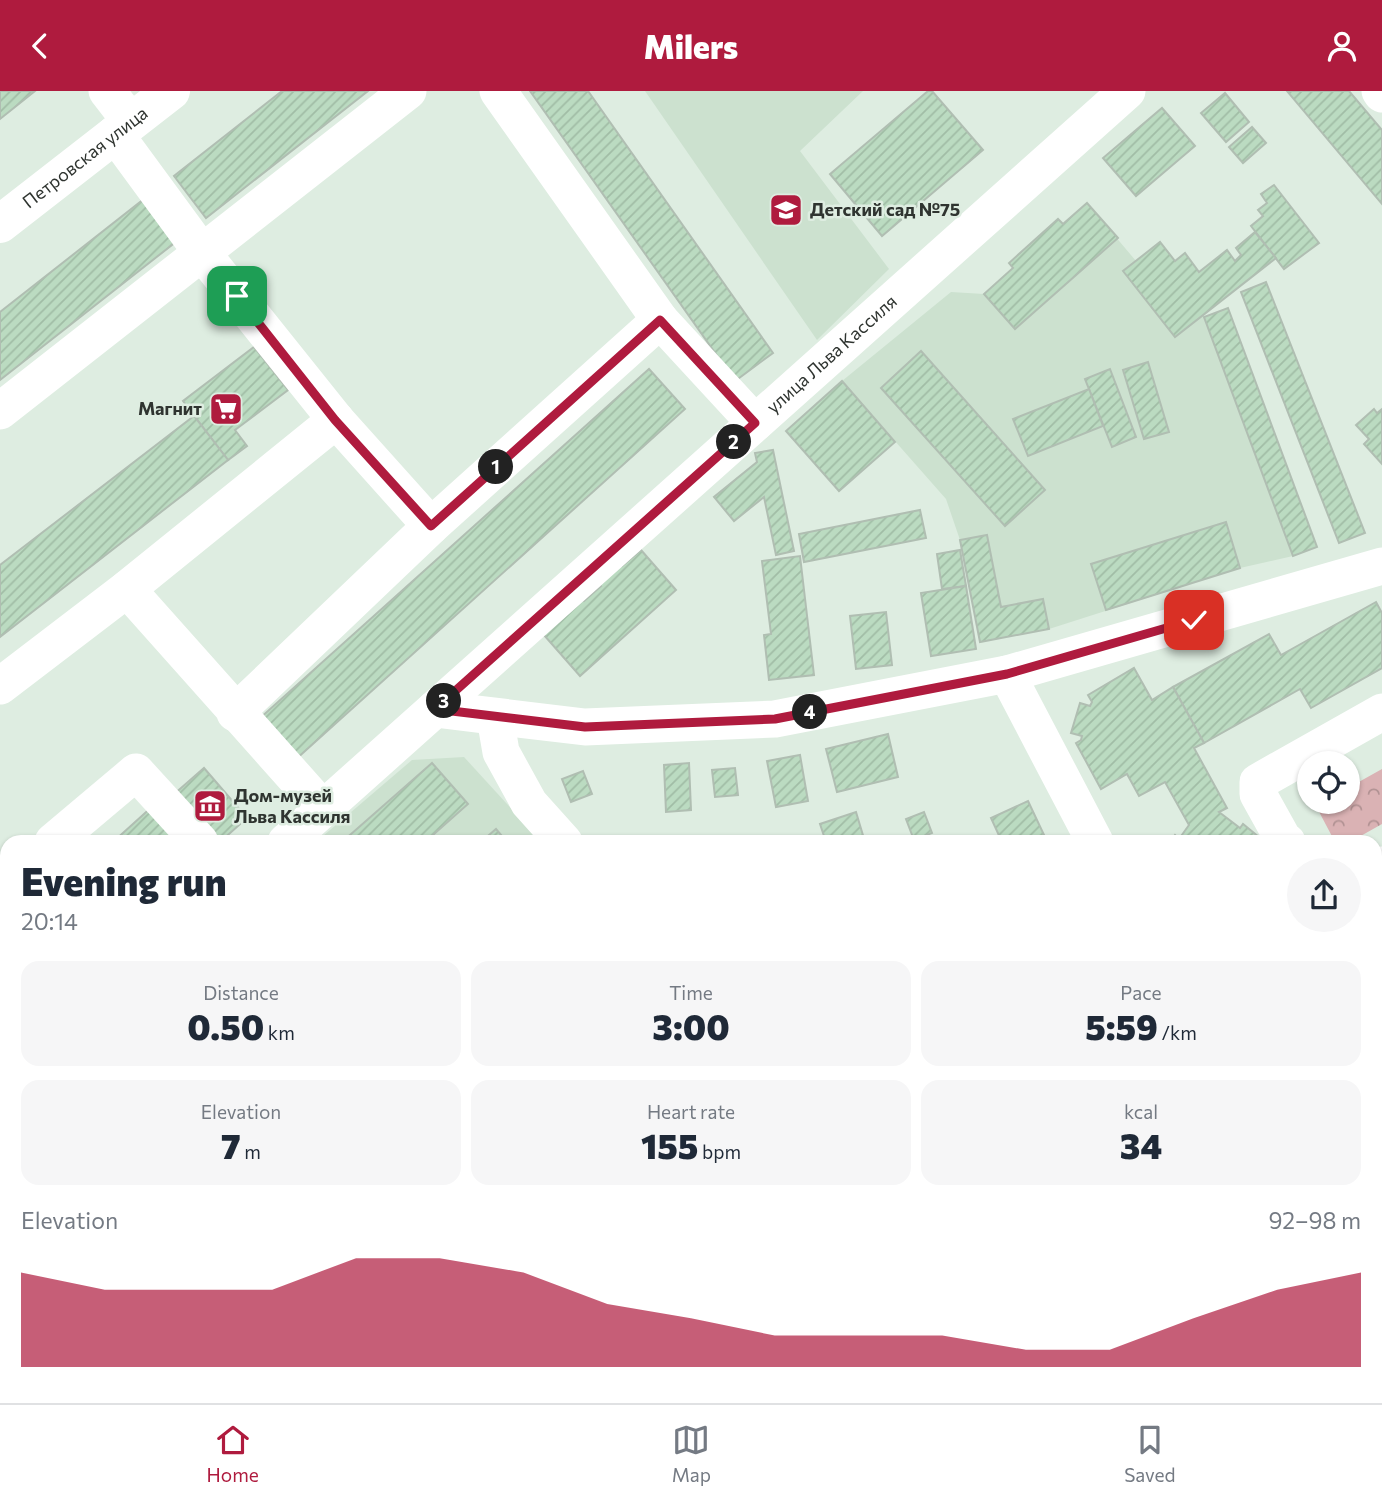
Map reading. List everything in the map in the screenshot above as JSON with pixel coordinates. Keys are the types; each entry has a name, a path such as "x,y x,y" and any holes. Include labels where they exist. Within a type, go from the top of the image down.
{"main road":[{"name":"Петровская улица","path":"0,224 171,91"}],"street":[{"path":"107,91 123,128 203,254 335,420 431,526"},
{"path":"0,411 408,91"},
{"path":"498,91 660,320 755,423"},
{"name":"улица Льва Кассиля","path":"294,835 1127,91"},
{"path":"236,713 431,526 660,320"},
{"path":"0,686 127,589 335,420"},
{"path":"435,709 585,727 775,719 1007,674 1382,566"},
{"path":"127,589 323,809"},
{"path":"1007,674 1091,835"},
{"path":"1281,835 1258,794 1258,782 1382,712"},
{"path":"495,717 501,752 529,803 558,835"},
{"path":"61,835 136,772 194,835"}],"shaded area":[{"name":"Детский сад №75","path":"645,91 863,91 800,151 889,269 817,340"},
{"path":"1087,203 1136,261 1124,270 1175,337 1203,315 1293,556 1240,568 1049,629 980,642 960,540 946,499 842,381 951,292 984,294 1013,268 1009,263 1058,219 1063,224"},
{"path":"464,757 536,835 324,835 412,760"}],"green space":[{"path":"1382,769 1382,824 1362,835 1331,835 1320,814 1360,814 1360,781"}],"building":[{"path":"0,91 35,91 0,119"},
{"path":"282,91 368,91 206,218 174,176"},
{"path":"530,91 588,91 773,353 735,381"},
{"path":"928,91 932,91 983,150 882,236 830,174"},
{"path":"1287,91 1349,91 1382,130 1382,204"},
{"path":"1225,93 1249,122 1226,142 1201,113"},
{"path":"1162,108 1195,146 1136,196 1103,158"},
{"path":"1252,127 1266,143 1243,163 1229,147"},
{"path":"1274,185 1319,243 1284,269 1251,226 1263,216 1258,210 1267,203 1261,194"},
{"path":"144,199 177,241 0,380 0,312"},
{"path":"1087,203 1118,238 1015,329 984,294 1013,268 1009,263 1058,219 1063,224"},
{"path":"1255,232 1276,258 1175,337 1123,271 1160,242 1175,261 1185,253 1199,272 1227,250 1235,261 1241,255 1236,248"},
{"path":"1266,282 1365,533 1339,543 1241,292"},
{"path":"1228,308 1317,547 1293,556 1204,317"},
{"name":"Магнит","path":"254,347 288,390 235,430 247,446 228,460 183,401"},
{"path":"921,351 1045,490 1005,526 881,388"},
{"path":"1148,362 1169,432 1144,439 1123,370"},
{"path":"649,369 685,409 295,760 259,719"},
{"path":"1110,369 1136,437 1112,447 1085,379"},
{"path":"842,381 895,442 839,491 786,431"},
{"path":"1089,389 1103,426 1028,456 1013,419"},
{"path":"1374,409 1377,413 1382,409 1382,464 1364,444 1369,439 1356,425"},
{"path":"194,416 228,460 0,637 0,565"},
{"path":"773,450 794,551 776,555 764,497 734,521 714,497 757,462 755,453"},
{"path":"920,510 926,538 804,562 799,534"},
{"path":"1226,522 1240,568 1106,610 1091,564"},
{"path":"987,535 1001,607 1043,599 1049,629 980,642 960,540"},
{"path":"641,550 676,590 580,676 543,634 578,593 584,601 601,586 595,578 616,559 622,566"},
{"path":"960,550 966,586 942,589 937,554"},
{"path":"800,556 814,675 769,680 764,635 771,634 762,561"},
{"path":"966,586 976,649 931,656 921,593"},
{"path":"1376,602 1382,613 1382,668 1311,708 1300,689 1204,743 1173,687 1269,634 1281,655"},
{"path":"886,612 892,665 856,669 850,616"},
{"path":"1134,668 1152,700 1173,687 1204,743 1194,748 1227,808 1219,812 1240,828 1243,824 1256,835 1182,835 1189,825 1165,782 1139,796 1127,774 1101,789 1076,743 1082,736 1071,733 1080,703 1090,706 1092,702 1088,695"},
{"path":"888,734 898,777 837,792 826,749"},
{"path":"800,755 808,801 776,807 767,761"},
{"path":"432,763 468,804 433,835 350,835"},
{"path":"689,763 691,810 666,812 664,765"},
{"name":"Дом-музей Льва Кассиля","path":"204,768 247,818 228,835 209,835 173,795"},
{"path":"735,768 738,795 715,797 712,770"},
{"path":"583,771 592,794 571,802 562,779"},
{"path":"1028,801 1044,835 999,835 991,818"},
{"path":"154,805 180,835 121,835"},
{"path":"856,812 863,835 824,835 820,824"},
{"path":"924,812 932,833 912,835 906,819"},
{"path":"496,829 501,835 489,835"}],"place":[{"name":"Детский сад №75","path":"786,210"},
{"name":"Магнит","path":"226,409"},
{"name":"Дом-музей Льва Кассиля","path":"210,806"}],"route":[{"path":"237,296 335,420 431,526 660,320 755,423 435,709 585,727 775,719 1007,674 1194,620"}]}
